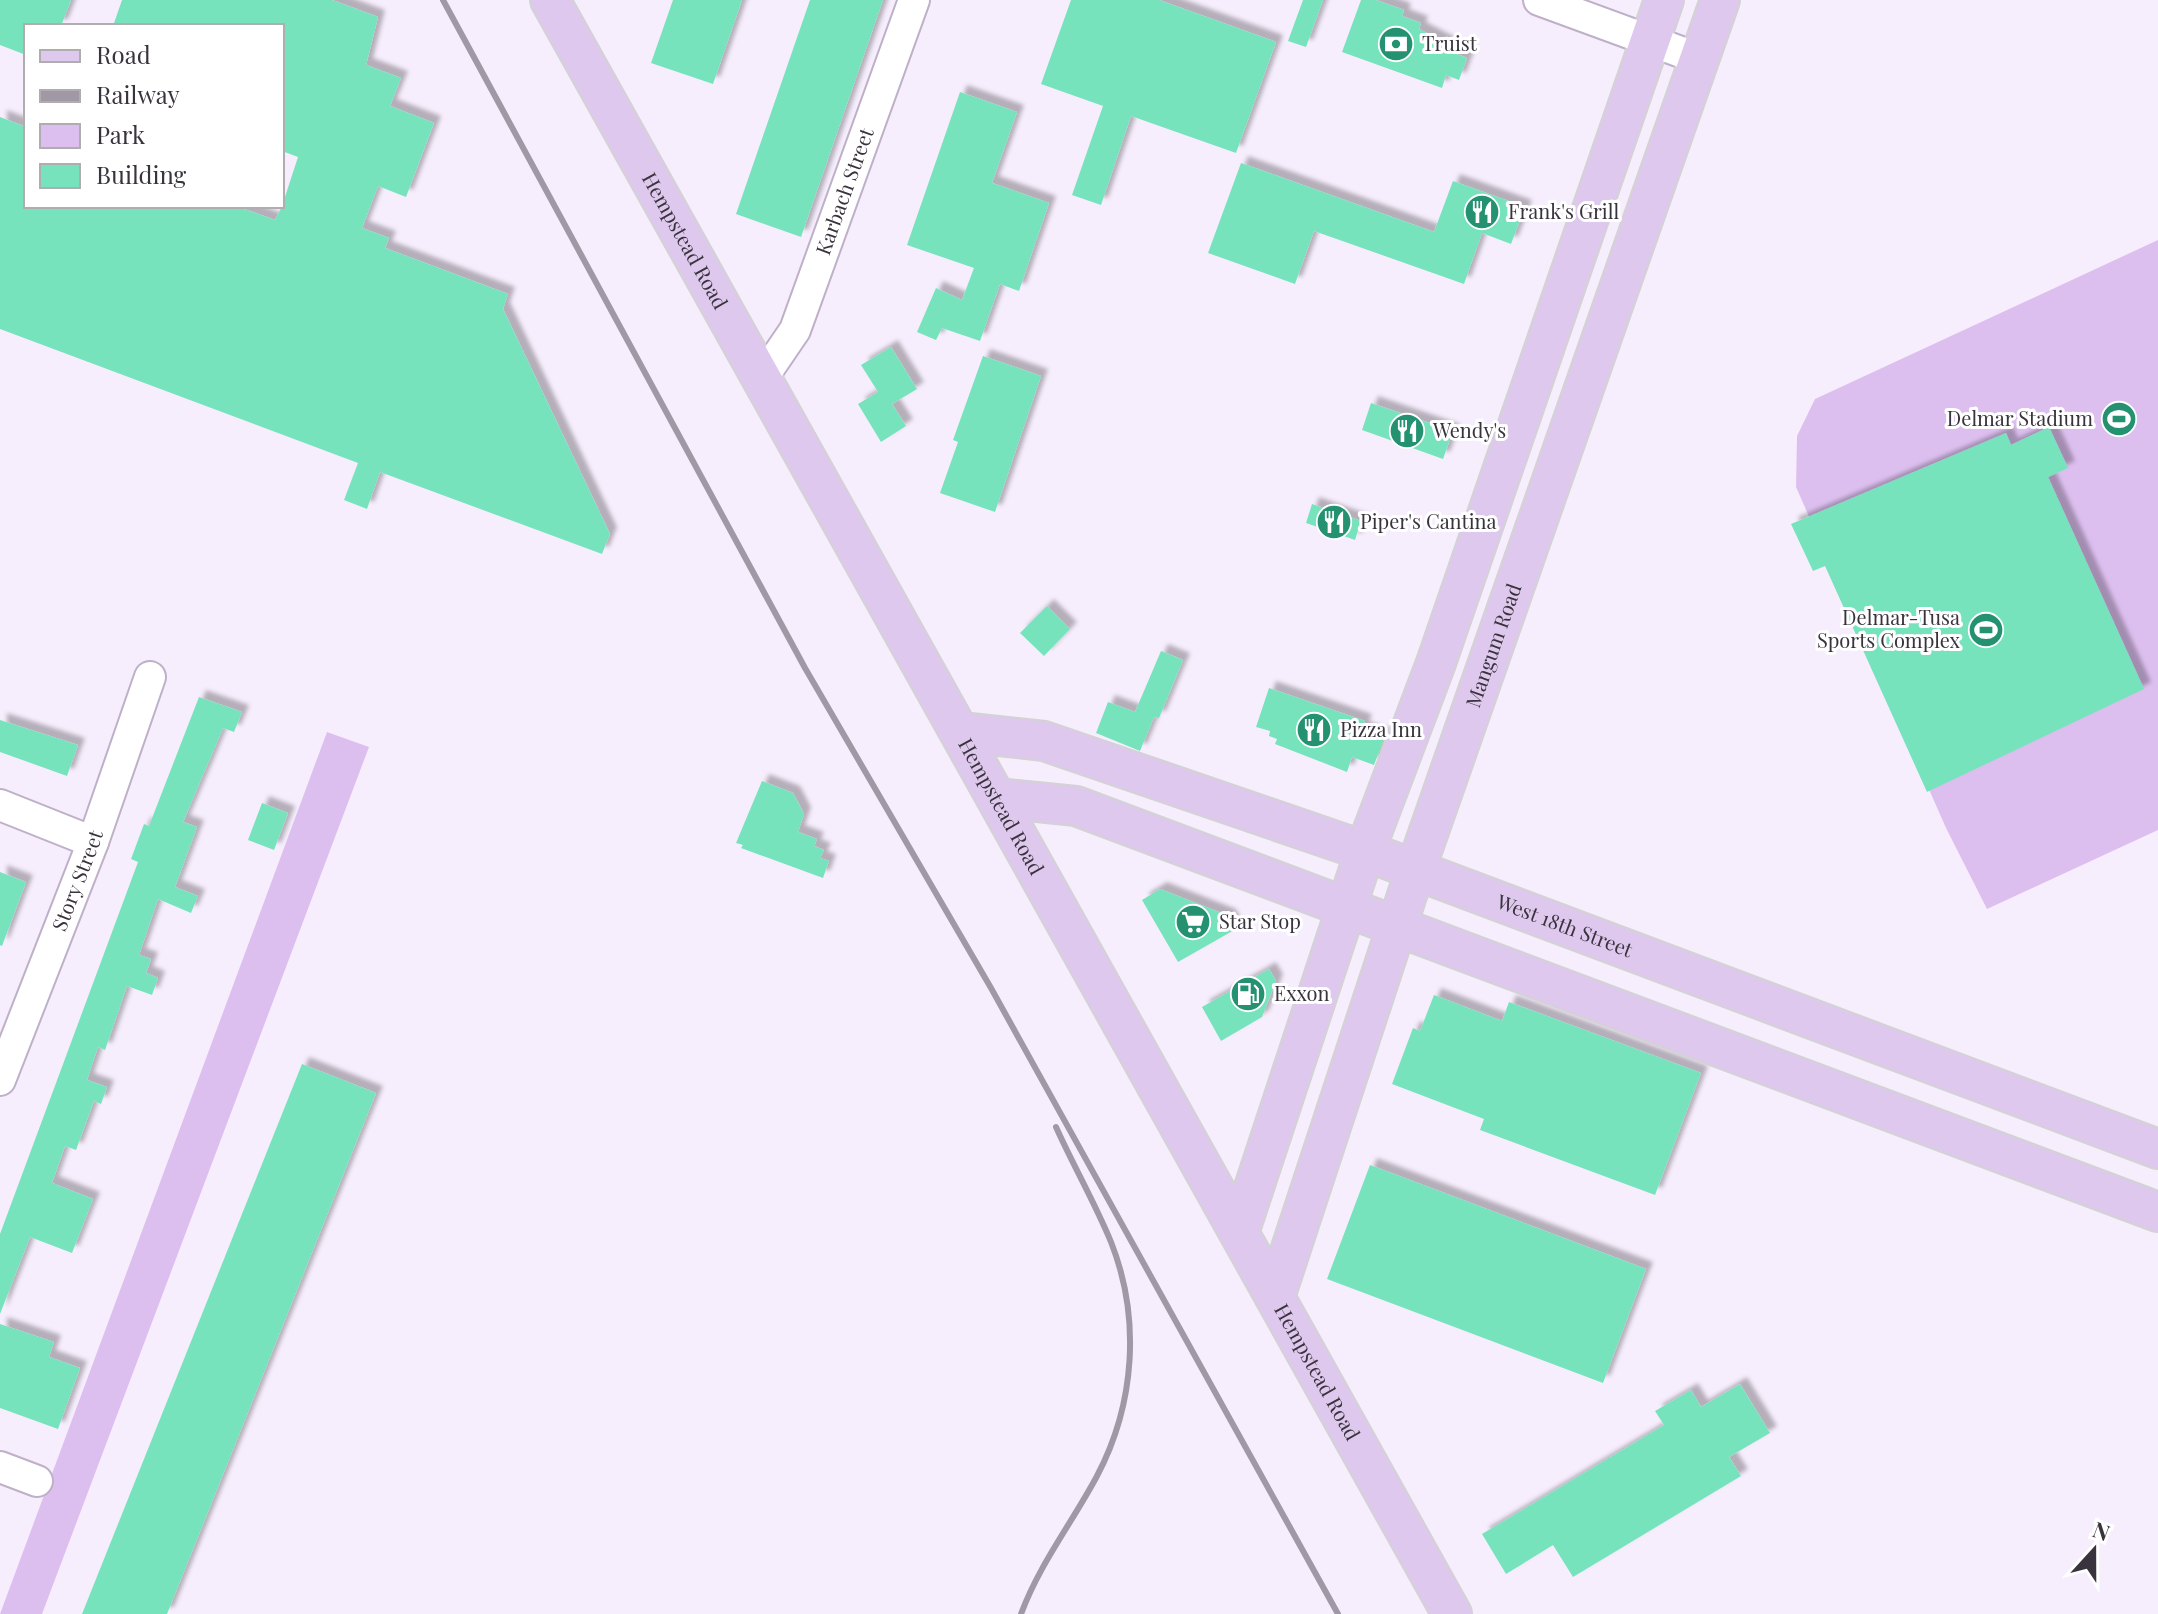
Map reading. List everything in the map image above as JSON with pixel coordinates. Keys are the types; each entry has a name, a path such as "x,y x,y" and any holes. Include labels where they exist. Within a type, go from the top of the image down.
{"main road":[{"name":"Hempstead Road","path":"550,0 1276,1294 1452,1614"},
{"path":"1240,1230 1365,851 1486,516 1664,0"},
{"name":"Mangum Road","path":"1276,1294 1415,871 1720,0"},
{"path":"1486,516 1534,533"},
{"name":"West 18th Street","path":"961,732 1044,741 1365,851 2158,1149"},
{"path":"1173,842 1183,789"},
{"path":"997,798 1076,806 2158,1212"},
{"path":"1753,1058 1771,1003"},
{"path":"1970,1141 1989,1086"}],"street":[{"name":"Karbach Street","path":"763,377 795,330 914,0"},
{"path":"1539,0 1700,59"},
{"name":"Story Street","path":"0,1080 93,842 150,677"},
{"path":"0,805 93,842"},
{"path":"0,1467 37,1481"}],"green space":[{"path":"2158,240 2158,830 1987,909 1946,828 1796,487 1797,436 1815,399"},
{"path":"327,732 369,747 42,1614 0,1614"}],"building":[{"path":"0,0 71,0 62,24 24,24 24,54 0,45"},
{"path":"122,0 332,0 378,17 366,65 401,78 390,106 434,123 406,197 378,186 362,228 389,238 385,248 508,294 503,309 610,534 602,554 380,472 367,509 344,500 358,463 0,329 0,117 24,126 24,208 242,208 275,220 284,208 298,157 284,152 284,24 114,24"},
{"path":"673,0 742,0 713,84 651,63"},
{"path":"810,0 883,0 801,237 736,214"},
{"path":"1071,0 1159,0 1276,42 1236,153 1131,116 1101,205 1072,195 1103,106 1041,84"},
{"path":"1303,0 1323,0 1306,47 1288,41"},
{"name":"Truist","path":"1361,0 1376,0 1404,10 1402,16 1421,23 1419,29 1456,48 1454,53 1467,58 1459,80 1446,75 1442,88 1342,52"},
{"path":"960,92 1017,112 992,183 1049,203 1019,291 1000,284 980,341 942,328 936,340 917,332 936,288 962,300 974,268 907,245"},
{"path":"1241,163 1434,232 1453,181 1525,207 1511,244 1482,233 1464,284 1314,231 1295,284 1208,253"},
{"path":"891,347 917,389 892,404 906,426 881,442 858,404 878,392 861,365"},
{"path":"983,356 1041,376 995,512 940,493 958,442 953,440"},
{"name":"Wendy's","path":"1371,403 1453,431 1443,459 1362,430"},
{"name":"Delmar-Tusa Sports Complex","path":"2049,427 2068,468 2048,477 2144,689 1927,792 1825,566 1813,571 1791,524 2006,433 2011,445"},
{"name":"Piper's Cantina","path":"1312,504 1361,521 1355,540 1306,523"},
{"path":"1047,606 1070,629 1044,656 1020,633"},
{"path":"1161,651 1183,660 1159,718 1154,717 1140,751 1096,733 1108,702 1135,712"},
{"name":"Pizza Inn","path":"1269,688 1365,721 1362,728 1385,736 1374,765 1352,757 1347,772 1275,744 1277,739 1269,736 1270,731 1256,727"},
{"path":"199,697 242,712 234,732 223,728 183,822 197,827 175,887 198,896 191,913 158,899 139,955 151,959 146,973 158,978 152,995 127,986 105,1050 98,1047 87,1080 107,1087 101,1104 94,1101 76,1150 65,1146 52,1183 93,1199 72,1253 30,1237 0,1314 0,1234 138,862 131,859 144,824 149,826"},
{"path":"0,720 78,745 67,776 0,752"},
{"path":"762,781 793,793 804,814 798,832 817,839 814,846 824,850 820,858 829,861 823,878 741,848 743,845 736,843"},
{"path":"262,803 288,813 274,850 248,840"},
{"path":"0,872 26,882 2,946 0,945"},
{"name":"Star Stop","path":"1160,889 1229,916 1236,929 1178,962 1142,900"},
{"name":"Exxon","path":"1269,969 1276,981 1262,1017 1221,1041 1202,1007"},
{"path":"1434,995 1502,1021 1509,1002 1701,1073 1655,1195 1480,1130 1484,1119 1392,1084 1413,1028 1420,1031"},
{"path":"302,1064 376,1093 167,1614 82,1614"},
{"path":"1370,1165 1646,1269 1603,1383 1327,1279"},
{"path":"0,1324 54,1342 49,1357 80,1368 58,1429 0,1408"},
{"path":"1740,1384 1770,1433 1729,1457 1741,1476 1573,1577 1553,1545 1506,1574 1482,1534 1664,1425 1655,1411 1691,1390 1701,1407"}],"railway":[{"path":"443,0 805,668 991,988 1338,1614"},
{"path":"1021,1614 1037,1578 1110,1448 1126,1390 1130,1360 1127,1300 1121,1271 1105,1227 1056,1127"}],"place":[{"name":"Truist","path":"1396,44"},
{"name":"Frank's Grill","path":"1482,212"},
{"name":"Delmar Stadium","path":"2119,419"},
{"name":"Wendy's","path":"1407,431"},
{"name":"Piper's Cantina","path":"1334,522"},
{"name":"Delmar-Tusa Sports Complex","path":"1986,630"},
{"name":"Pizza Inn","path":"1314,730"},
{"name":"Star Stop","path":"1193,922"},
{"name":"Exxon","path":"1248,994"}]}
